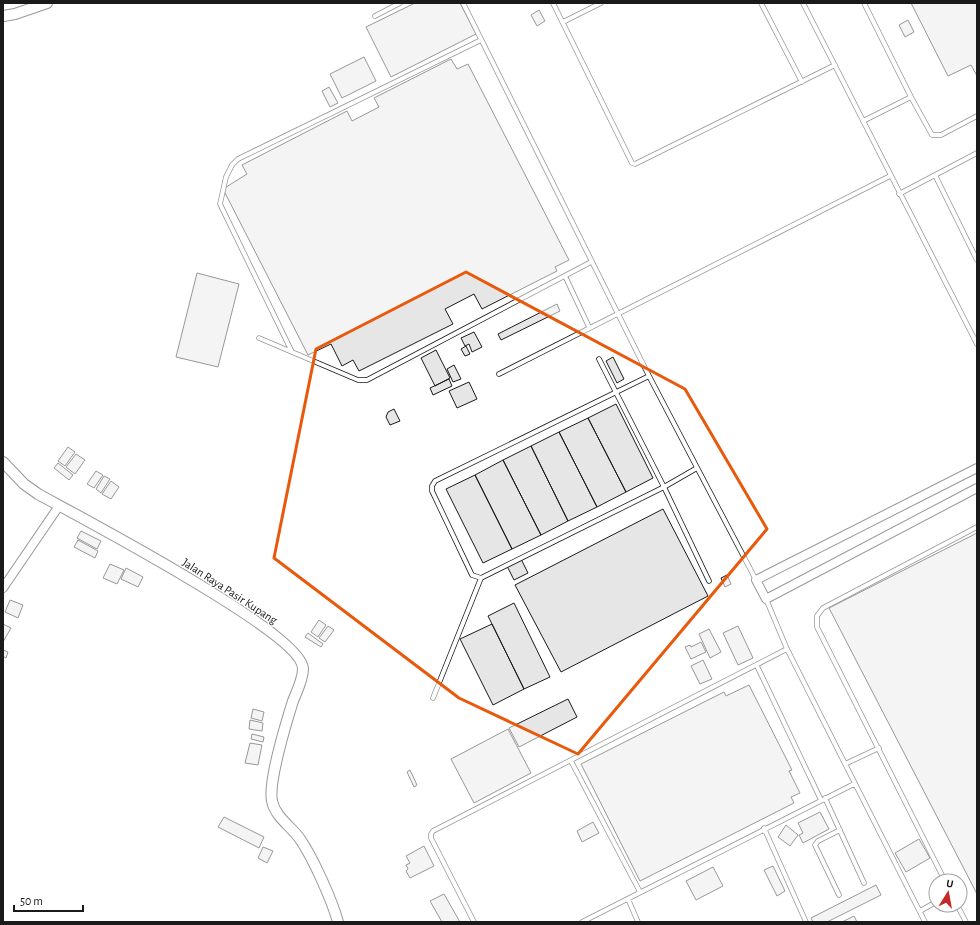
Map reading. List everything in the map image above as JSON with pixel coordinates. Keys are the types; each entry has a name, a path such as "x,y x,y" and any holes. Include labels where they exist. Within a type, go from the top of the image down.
{"street":[{"path":"3,16 22,12 47,3"},
{"name":"Jalan Raya Pasir Kupang","path":"3,462 24,484 59,506 158,561 255,620 287,645 301,661 303,672 290,711 279,755 272,786 272,802 280,816 304,846 329,897 338,922"},
{"path":"977,468 756,580 766,599 977,488"},
{"path":"3,588 59,506"}],"lane":[{"path":"375,16 400,3"},
{"path":"463,3 591,262 756,580"},
{"path":"553,3 632,163 635,164 835,65"},
{"path":"563,22 601,3"},
{"path":"761,3 802,82"},
{"path":"803,3 977,344"},
{"path":"864,3 911,97 932,135 941,135 977,116"},
{"path":"292,352 220,204 226,177 232,165 238,159 481,40"},
{"path":"863,121 911,97"},
{"path":"900,194 977,153"},
{"path":"935,175 977,260"},
{"path":"499,374 617,312 890,176"},
{"path":"258,338 358,380 367,380 591,262"},
{"path":"565,276 589,327"},
{"path":"600,359 709,581"},
{"path":"481,578 472,575 432,491 434,480 616,394 649,376"},
{"path":"433,698 481,578 664,487 697,468"},
{"path":"941,873 817,627 817,616 823,608 977,528"},
{"path":"766,599 787,649 925,922"},
{"path":"474,922 431,834 433,831 757,666 787,649"},
{"path":"757,666 840,830 864,883"},
{"path":"845,764 879,748"},
{"path":"571,761 640,892"},
{"path":"582,922 764,828 854,784"},
{"path":"764,828 806,922"},
{"path":"839,895 815,845 818,841 840,830"},
{"path":"628,899 638,922"},
{"path":"920,911 928,906"},
{"path":"961,913 966,922"}],"highlighted area":[{"path":"466,272 685,389 767,529 578,754 459,698 274,558 316,349"}],"building":[{"path":"415,3 460,3 476,34 391,77 366,27"},
{"path":"911,3 977,3 977,76 971,65 948,76"},
{"path":"539,10 545,21 537,26 531,15"},
{"path":"908,20 914,32 905,37 899,25"},
{"path":"364,57 376,81 342,98 330,74"},
{"path":"451,59 457,69 468,64 569,260 555,267 557,271 482,309 474,294 445,309 453,324 359,371 353,360 342,366 331,344 308,355 223,189 247,174 242,165 347,111 352,121 379,107 374,98"},
{"path":"329,87 338,103 330,107 322,91"},
{"path":"197,273 239,284 218,367 176,357"},
{"path":"557,304 560,311 501,340 498,334"},
{"path":"474,332 482,347 472,352 469,344 465,346 461,338"},
{"path":"466,346 470,354 465,356 461,349"},
{"path":"436,350 450,378 435,386 421,358"},
{"path":"613,357 624,379 617,383 606,361"},
{"path":"454,365 461,379 453,382 447,369"},
{"path":"449,379 452,386 433,395 430,388"},
{"path":"469,382 477,399 457,408 449,391"},
{"path":"616,404 653,478 626,492 588,418"},
{"path":"394,409 400,421 390,425 386,417 388,412"},
{"path":"588,418 626,492 597,507 559,432"},
{"path":"559,432 597,507 568,521 531,446"},
{"path":"531,446 568,521 541,535 503,460"},
{"path":"68,447 75,452 65,466 58,461"},
{"path":"76,454 85,460 75,474 66,467"},
{"path":"503,460 541,535 512,549 475,475"},
{"path":"58,463 73,475 69,480 54,468"},
{"path":"96,471 103,475 94,488 87,484"},
{"path":"475,475 512,549 483,563 446,489"},
{"path":"104,476 110,479 101,493 96,489"},
{"path":"111,481 119,487 111,499 102,494"},
{"path":"663,509 708,596 561,672 515,585"},
{"path":"81,531 101,541 97,549 77,538"},
{"path":"977,533 977,894 968,877 968,873 966,873 829,608"},
{"path":"78,540 98,551 95,558 74,547"},
{"path":"521,559 528,573 514,580 507,566"},
{"path":"110,564 124,570 117,584 103,578"},
{"path":"126,568 143,577 138,587 121,579"},
{"path":"727,575 731,584 725,587 721,578"},
{"path":"10,600 23,605 18,618 5,612"},
{"path":"514,603 550,677 524,689 488,616"},
{"path":"319,620 326,625 318,637 311,632"},
{"path":"3,624 11,628 3,642"},
{"path":"492,624 524,689 493,705 460,639"},
{"path":"328,626 334,630 325,642 319,638"},
{"path":"738,626 753,658 738,665 723,633"},
{"path":"709,629 721,652 710,658 699,634"},
{"path":"308,633 323,644 321,647 305,637"},
{"path":"701,642 706,652 691,659 685,647 690,645 691,647"},
{"path":"3,650 8,652 6,658 3,656"},
{"path":"703,660 712,679 700,684 691,666"},
{"path":"749,685 792,770 789,771 800,793 791,797 794,803 640,881 581,764 724,692 726,696"},
{"path":"568,699 577,717 519,747 509,728"},
{"path":"253,709 264,712 262,721 251,718"},
{"path":"250,720 263,723 262,731 249,729"},
{"path":"508,729 531,773 474,803 451,759"},
{"path":"252,734 264,737 263,742 251,739"},
{"path":"250,743 262,745 258,765 245,763"},
{"path":"410,770 417,785 414,787 407,772"},
{"path":"820,812 829,829 803,843 799,835 803,833 798,823"},
{"path":"224,817 264,837 259,848 218,827"},
{"path":"593,822 599,833 582,842 577,831"},
{"path":"786,825 798,835 790,846 778,837"},
{"path":"919,839 930,858 906,872 895,853"},
{"path":"424,846 434,866 410,878 406,871 408,869 406,865 410,863 406,856"},
{"path":"263,847 273,851 267,863 258,858"},
{"path":"773,866 785,891 777,896 764,870"},
{"path":"713,867 723,886 696,900 686,881"},
{"path":"876,885 881,895 827,922 813,922 811,918"},
{"path":"444,894 460,922 442,922 430,901"},
{"path":"854,916 857,922 842,922"}]}
